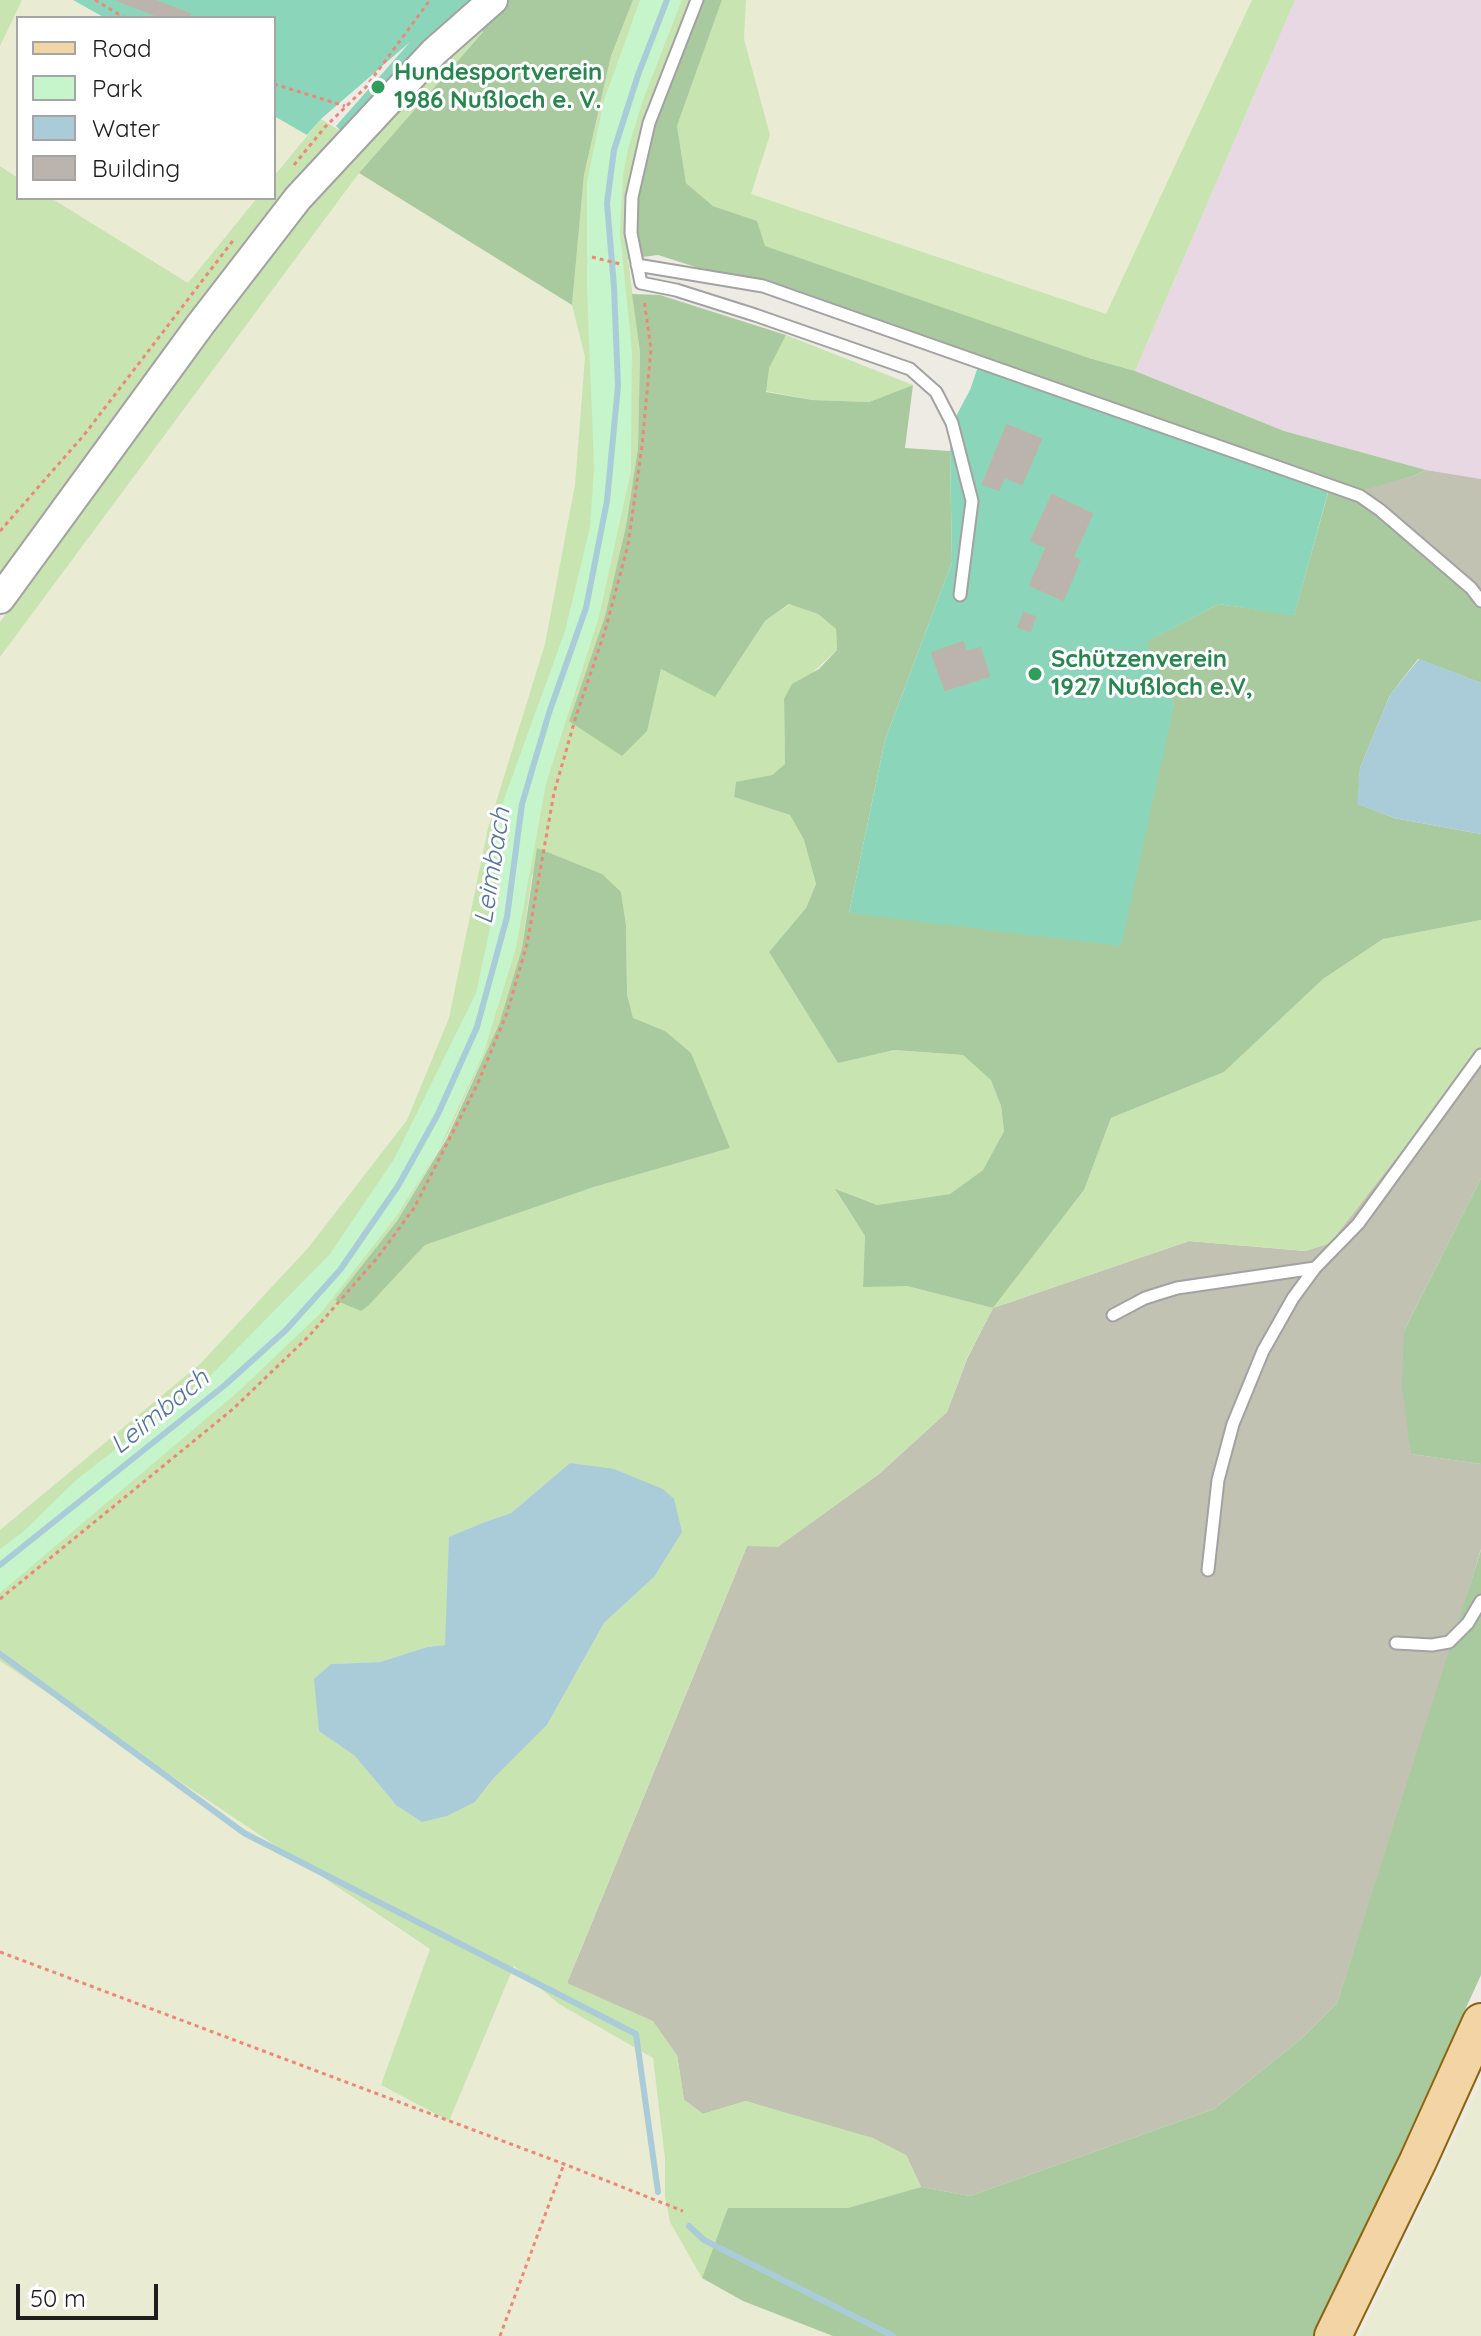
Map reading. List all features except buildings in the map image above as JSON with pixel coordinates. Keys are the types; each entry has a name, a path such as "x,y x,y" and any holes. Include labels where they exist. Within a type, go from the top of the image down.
{"main road":[{"path":"1333,2336 1481,2022"}],"street":[{"path":"0,599 200,325 298,198 434,52 493,0"}],"lane":[{"path":"697,0 649,123 632,197 631,233 641,283 676,290 755,315 910,369 936,392 952,423 972,501 960,595"},
{"path":"637,265 763,286 1360,496 1471,588 1481,601"},
{"path":"1208,1570 1218,1480 1233,1424 1263,1351 1293,1298 1315,1268 1358,1224 1481,1055"},
{"path":"1113,1315 1145,1298 1177,1288 1315,1268"},
{"path":"1396,1643 1432,1645 1449,1642 1468,1623 1481,1601"}],"path":[{"path":"95,0 122,16"},
{"path":"291,169 345,106 366,87 430,0"},
{"path":"276,85 345,106"},
{"path":"0,531 84,435 241,231"},
{"path":"592,257 620,264"},
{"path":"0,1599 233,1409 309,1336 378,1257 414,1208 477,1085 507,1013 527,944 554,793 605,631 628,545 651,349 641,283"},
{"path":"0,1952 683,2211"},
{"path":"500,2336 564,2164"}],"shaded area":[{"path":"22,0 72,0 100,16 16,16 16,177 0,166 0,46"},
{"path":"746,0 1252,0 1107,315 751,194 770,135 744,39"},
{"path":"1295,0 1481,0 1481,479 1426,470 1284,431 1135,371"},
{"path":"276,117 307,135 276,174"},
{"path":"359,173 572,305 585,357 575,485 545,644 488,828 449,1018 407,1120 308,1248 201,1363 0,1530 0,657"},
{"path":"54,200 255,200 188,283"},
{"path":"1426,470 1481,479 1481,609 1364,489"},
{"path":"1481,1049 1481,1178 1404,1331 1411,1454 1481,1464 1481,1549 1337,2003 1301,2039 1214,2109 970,2196 921,2187 906,2155 746,2101 703,2114 684,2100 677,2055 567,1983 747,1546 778,1546 879,1474 947,1412 967,1359 993,1308 1189,1241 1305,1251 1330,1243"},
{"path":"0,1661 430,1950 382,2086 449,2121 514,1966 559,2004 653,2058 670,2222 702,2278 743,2301 833,2336 0,2336"},
{"path":"1481,2082 1481,2336 1360,2336"}],"green space":[{"path":"0,0 22,0 0,46"},
{"path":"73,0 475,0 342,132 336,126 410,42 321,119 307,135 276,117 276,16 101,16"},
{"path":"509,0 633,0 611,56 584,175 572,305 359,173 483,32 479,24"},
{"path":"633,0 690,0 677,32 627,212 628,259 640,352 638,448 626,526 605,616 569,721 655,689 661,669 715,696 765,621 790,604 818,614 836,629 837,650 784,699 785,764 772,775 736,783 734,797 790,815 804,840 816,884 806,908 769,952 838,1062 894,1050 963,1055 991,1079 1001,1106 1004,1131 983,1170 950,1194 877,1205 836,1191 865,1236 863,1286 907,1286 993,1308 967,1358 947,1412 879,1474 778,1547 747,1546 567,1983 653,2021 677,2055 684,2100 703,2114 746,2101 873,2138 906,2155 921,2187 849,2208 729,2208 702,2278 670,2222 653,2058 559,2004 514,1966 449,2121 381,2085 430,1949 0,1661 0,1530 201,1363 308,1248 407,1120 449,1018 488,828 545,644 575,485 585,357 572,305 584,175 611,56","holes":["532,875 621,893 626,925 627,994 633,1019 665,1031 730,1148 594,1187 425,1245 369,1305 336,1300 397,1221 446,1138 499,1024 522,948","570,1463 654,1577 604,1623 547,1725 493,1779 475,1802 396,1805 354,1755 331,1664 380,1662 427,1647 446,1645 450,1537 511,1513"]},
{"path":"640,0 682,0 643,100 623,175 620,232 632,351 631,471 599,617 546,784 516,948 483,1055 437,1153 396,1217 321,1313 239,1391 0,1593 0,1549 24,1531 76,1480 209,1377 330,1254 394,1159 476,993 499,886 496,821 565,631 590,527 594,467 587,290 587,182 604,100"},
{"path":"690,0 722,0 677,126 686,183 713,206 757,221 765,246 1089,358 1135,371 1284,431 1426,470 1364,490 1481,609 1481,683 1418,659 1390,695 1360,768 1358,804 1394,818 1481,834 1481,920 1383,939 1323,979 1224,1072 1111,1118 1084,1190 993,1308 907,1286 863,1287 865,1236 835,1189 877,1205 950,1194 983,1170 1004,1131 1001,1106 991,1080 963,1055 894,1050 838,1063 769,952 806,908 816,884 804,840 790,815 734,797 736,782 772,775 785,764 784,699 792,684 819,669 837,650 836,629 818,614 789,604 765,621 715,697 661,669 647,731 622,756 569,721 605,616 626,526 638,448 640,352 632,294 660,295 786,335 769,368 766,392 812,400 869,402 913,385 905,448 950,451 952,562 885,740 849,913 1174,705 1145,642 1219,604 1294,615 1332,479 981,358 658,255 628,259 627,212 651,107"},
{"path":"722,0 746,0 744,39 770,135 751,194 1106,314 1252,0 1295,0 1135,371 764,246 756,221 713,206 686,183 677,126"},
{"path":"479,24 483,32 359,173 0,657 0,622 228,306 324,186"},
{"path":"321,119 342,132 286,189 224,268 87,460 0,575 0,166 16,177 16,200 54,200 188,283 255,200 276,200 276,174"},
{"path":"786,335 913,385 869,402 812,400 765,391 768,368"},
{"name":"Schützenverein 1927 Nußloch e.V,","path":"981,358 1332,478 1294,616 1219,604 1146,642 1174,705 1121,946 849,913 885,740 952,562 950,451 954,420 970,390"},
{"path":"537,848 602,874 621,892 626,925 627,994 633,1018 665,1031 691,1053 730,1148 594,1187 425,1245 361,1311 335,1300 397,1221 447,1138 499,1024 522,948"},
{"path":"1481,920 1481,1049 1330,1243 1306,1251 1189,1241 993,1308 1084,1190 1111,1118 1224,1072 1323,979 1383,939"},
{"path":"1481,1178 1481,1464 1411,1454 1402,1386 1404,1331"},
{"path":"1481,1550 1481,1975 1314,2336 833,2336 743,2301 702,2278 728,2208 848,2208 921,2187 970,2196 1214,2109 1301,2039 1337,2003"}],"water":[{"path":"1419,659 1481,683 1481,834 1394,818 1357,804 1360,768 1390,695"},
{"path":"570,1463 614,1469 663,1489 674,1499 682,1532 654,1577 604,1623 547,1725 493,1779 475,1802 447,1816 422,1822 396,1805 354,1755 319,1731 314,1679 331,1664 380,1662 427,1647 445,1645 449,1537 511,1513"}],"waterway":[{"name":"Leimbach","path":"0,1565 225,1385 286,1330 340,1270 398,1186 438,1114 477,1027 507,917 522,804 549,713 586,608 607,501 618,386 607,203 614,150 667,0"},
{"path":"0,1654 244,1833 636,2034 658,2192"},
{"path":"689,2226 704,2240 893,2336"}],"place":[{"name":"Hundesportverein 1986 Nußloch e. V.","path":"378,87"},
{"name":"Schützenverein 1927 Nußloch e.V,","path":"1035,674"}]}
